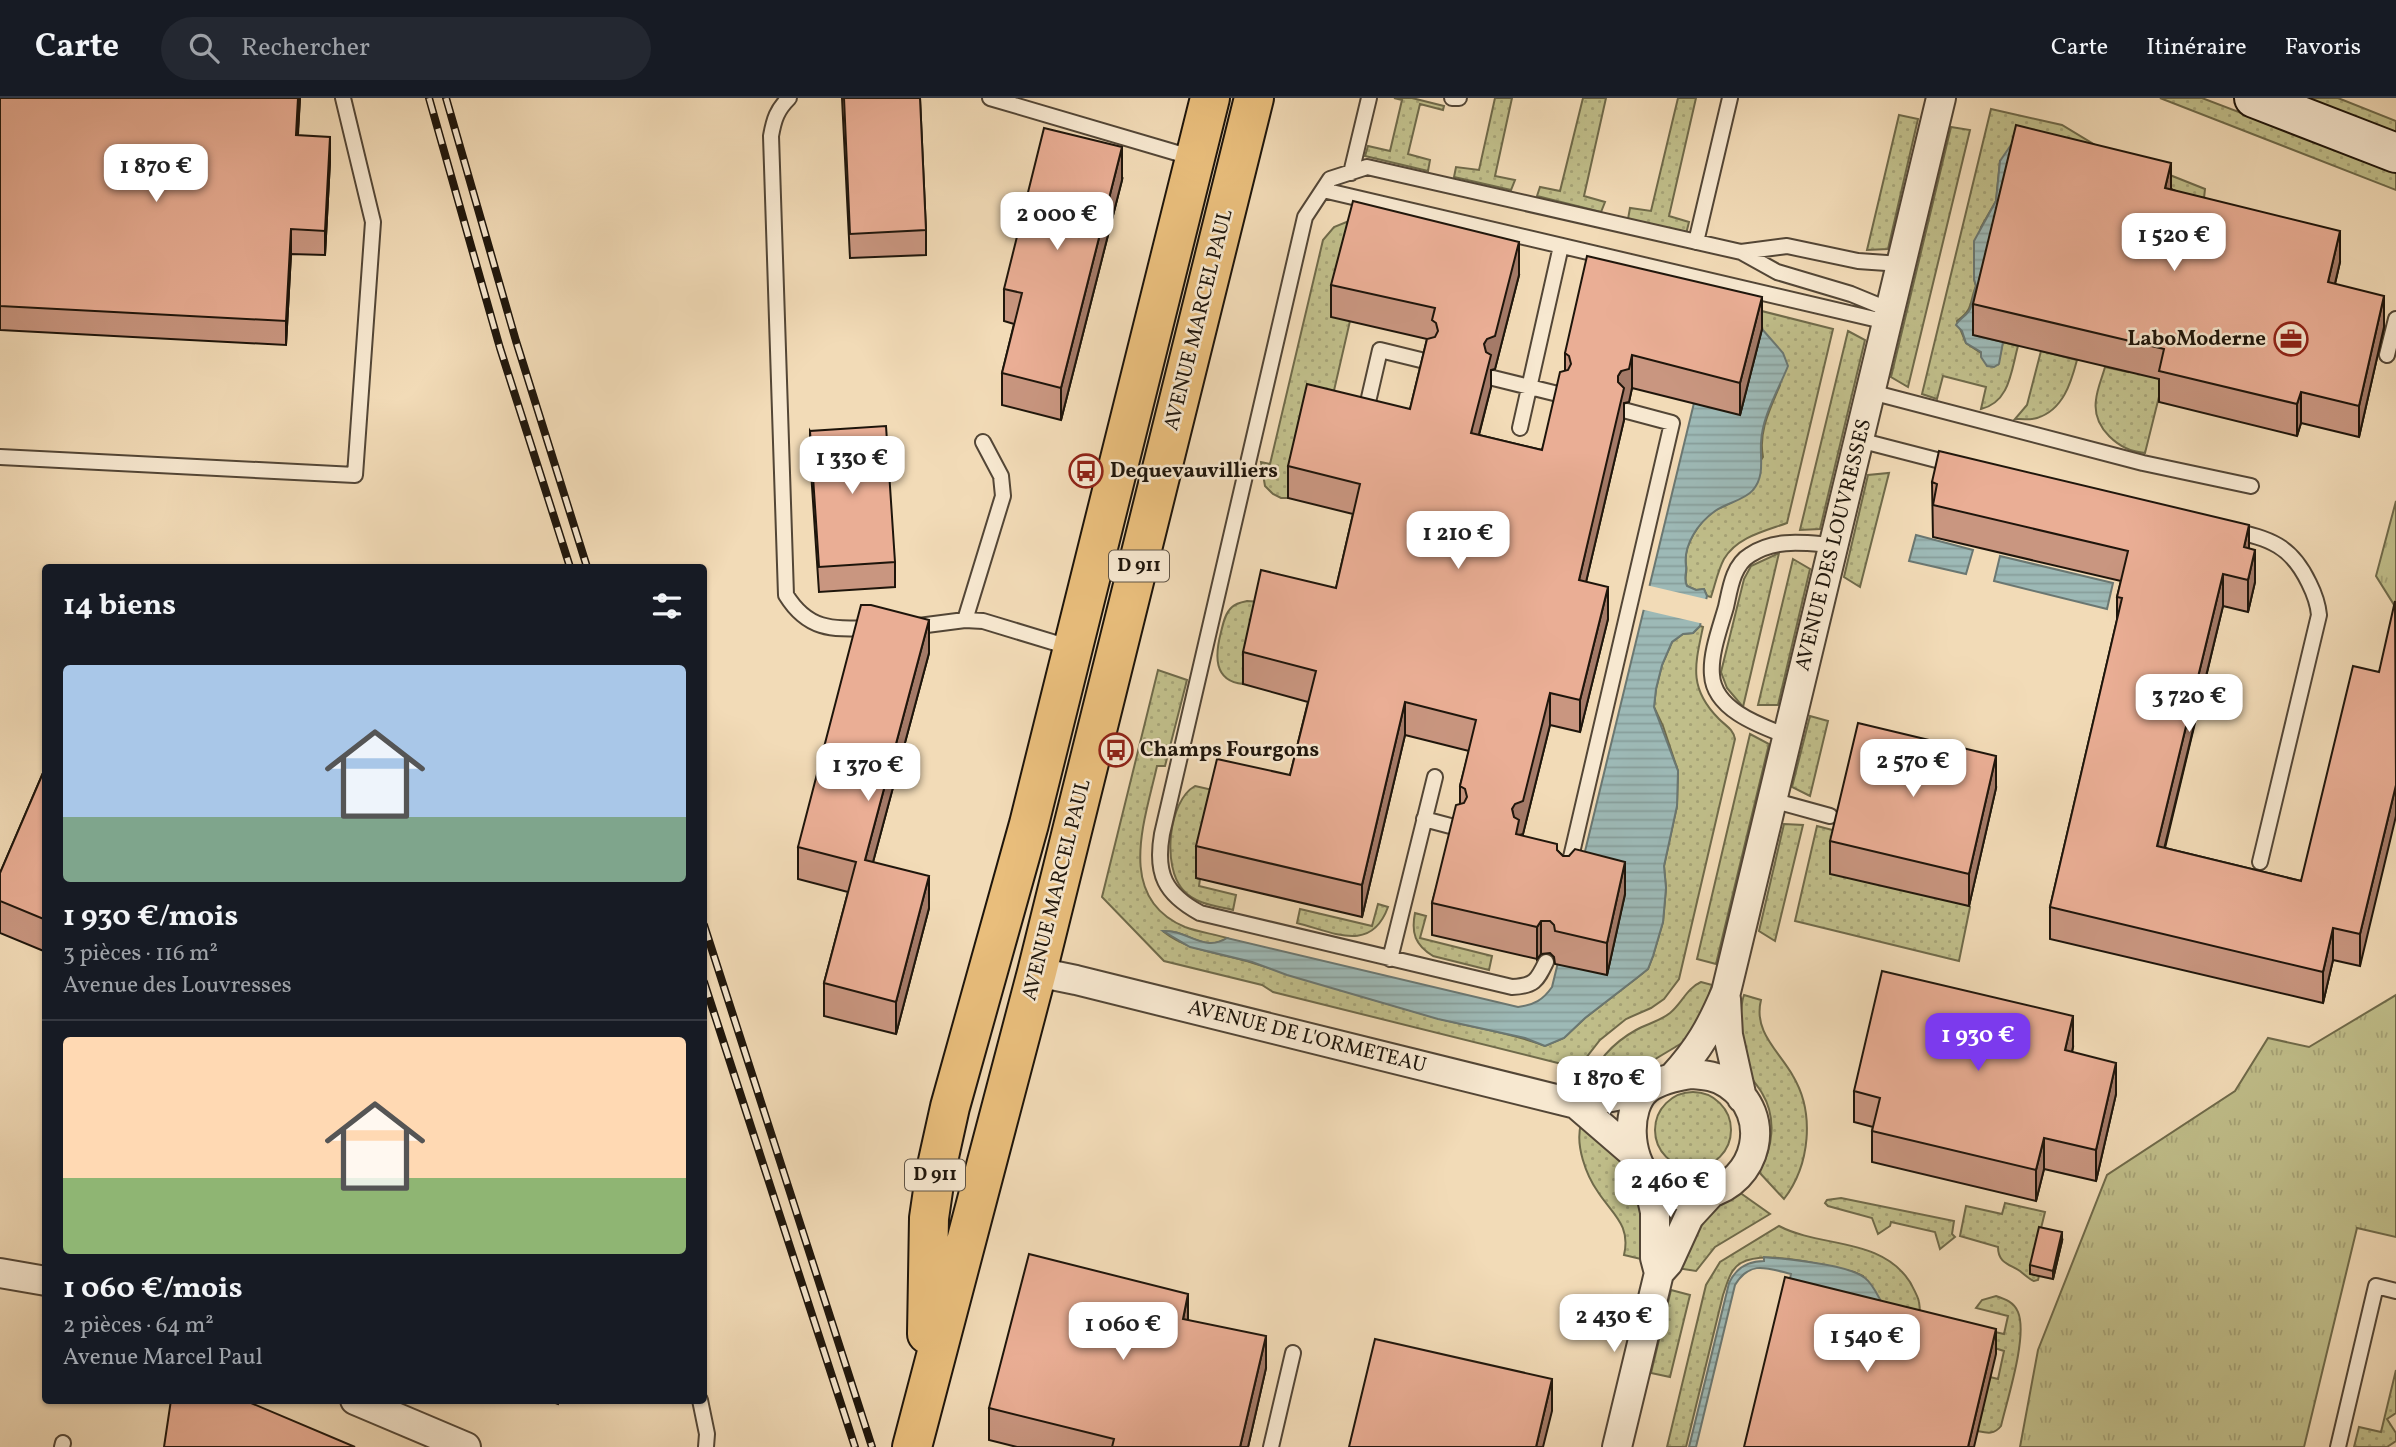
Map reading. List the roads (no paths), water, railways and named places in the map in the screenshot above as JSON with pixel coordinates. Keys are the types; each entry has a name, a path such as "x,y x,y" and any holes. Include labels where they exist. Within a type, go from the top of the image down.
{"main road":[{"name":"AVENUE MARCEL PAUL","path":"925,1396 929,1218 936,1170 966,1045 1029,824 1074,648 1210,98"},
{"name":"AVENUE MARCEL PAUL","path":"912,1447 1037,972 1254,98"},
{"path":"2255,98 2396,153"},
{"path":"990,962 1037,972"}],"street":[{"name":"AVENUE DES LOUVRESSES","path":"1674,1077 1695,1053 1726,992 1941,98"},
{"name":"AVENUE DE L'ORMETEAU","path":"1037,972 1576,1104 1646,1090"},
{"name":"AVENUE DES LOUVRESSES","path":"1726,992 1728,1035 1733,1068 1742,1098"},
{"path":"1617,1447 1659,1273 1656,1258 1656,1212 1631,1135 1634,1116 1646,1090 1674,1077 1692,1073 1711,1076 1729,1084 1751,1113 1755,1130 1754,1148 1748,1164 1737,1178 1712,1192 1695,1196 1677,1195 1660,1188 1641,1165"},
{"name":"AVENUE DE L'ORMETEAU","path":"1576,1104 1641,1165"},
{"path":"1659,1273 1668,1263 1689,1217 1712,1192"},
{"path":"0,1273 42,1280"},
{"path":"364,1404 466,1447"}],"lane":[{"path":"0,457 355,475 373,222 343,98"},
{"path":"789,98 779,107 771,136 786,595 795,610 812,622 832,629 931,626 965,620 983,621 1074,648"},
{"path":"990,98 1195,158"},
{"path":"1351,173 1369,98"},
{"path":"1452,98 1459,98"},
{"path":"1696,242 1730,98"},
{"path":"1546,962 1538,979 1533,983 1512,987 1200,914 1172,893 1163,878 1159,861 1162,834 1305,217 1330,179 1367,167 1741,252 1777,272 1851,294 1889,316"},
{"path":"1323,190 1561,246 1889,316"},
{"path":"1520,428 1561,246"},
{"path":"1741,252 1787,246 1858,261 1901,264"},
{"path":"2388,355 2396,319"},
{"path":"1365,415 1380,350 1429,362"},
{"path":"1493,378 1562,395"},
{"path":"1871,392 2143,463 2251,486"},
{"path":"1566,879 1565,853 1672,423 1627,411"},
{"path":"1859,440 1967,468"},
{"path":"965,620 1003,496 1001,476 983,442"},
{"path":"2224,528 2270,540 2284,548 2304,572 2316,600 2319,615 2260,862"},
{"path":"1787,736 1741,716 1718,693 1713,683 1713,662 1730,589 1743,561 1764,548 1781,542 1833,545"},
{"path":"1390,959 1434,777"},
{"path":"1772,800 1830,816"},
{"path":"1424,820 1458,828"},
{"path":"2338,1447 2376,1286 2396,1291"},
{"path":"1271,1447 1293,1353"},
{"path":"700,1404 707,1434 706,1447"}],"water":[{"path":"2023,144 1973,335 2003,342 1999,364 1994,367 1987,366 1981,352 1966,343 1962,331 1956,325 1972,305 1976,286 1974,241 1996,201 2000,161 2011,145"},
{"path":"1762,329 1783,353 1788,366 1764,423 1759,479 1750,493 1715,511 1703,522 1689,543 1685,581 1687,586 1696,590 1704,589 1707,596 1700,626 1693,633 1683,634 1672,642 1656,689 1654,707 1678,771 1677,806 1664,866 1666,888 1663,922 1648,969 1585,1018 1564,1038 1545,1046 1525,1038 1438,1019 1287,975 1252,962 1190,947 1163,931 1211,943 1227,938 1518,1007 1542,999 1552,987 1694,403"},
{"path":"1916,535 1973,550 1966,574 1909,561"},
{"path":"2000,556 2113,583 2107,609 1994,581"},
{"path":"1764,1257 1817,1263 1857,1273 1870,1283 1883,1305 1786,1296 1791,1274 1760,1268 1747,1272 1735,1285 1696,1447 1689,1447 1729,1283 1739,1269 1753,1262 1764,1261"}],"railway":[{"path":"429,98 500,348 569,564"},
{"path":"446,98 516,341 586,564"},
{"path":"707,934 872,1447"},
{"path":"707,991 855,1447"}],"place":[{"name":"LaboModerne","path":"2291,339"},
{"name":"Dequevauvilliers","path":"1086,471"},
{"name":"Champs Fourgons","path":"1116,750"}]}
